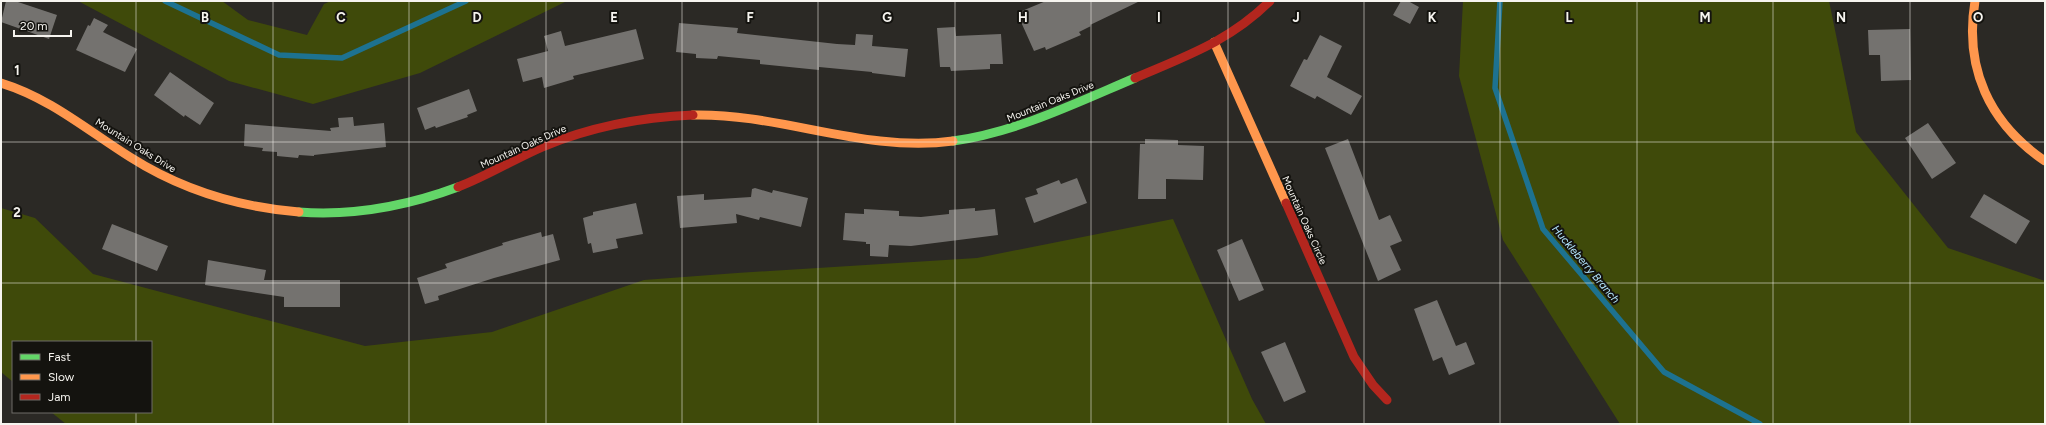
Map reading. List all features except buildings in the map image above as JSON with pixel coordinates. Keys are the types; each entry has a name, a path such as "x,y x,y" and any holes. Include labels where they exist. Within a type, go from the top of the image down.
{"street":[{"name":"Mountain Oaks Drive","path":"1,83 25,90 54,104 131,158 173,182 209,196 253,207 296,212 338,213 381,209 421,200 459,187 541,148 570,136 599,128 667,116 708,114 752,117 836,135 870,140 919,143 966,139 1009,129 1042,117 1168,63 1214,42 1241,27 1270,1"},
{"path":"1975,1 1971,27 1973,50 1978,74 1984,91 1999,119 2018,140 2045,161"},
{"name":"Mountain Oaks Circle","path":"1214,42 1354,357 1373,385 1387,400"}],"green space":[{"path":"78,1 222,1 248,20 307,35 324,4 331,1 567,1 420,73 313,104 229,81"},
{"path":"1463,1 1829,1 1856,132 1948,248 2045,281 2045,424 1620,424 1503,240 1459,76"},
{"path":"1,208 35,218 93,274 365,346 492,332 644,280 977,258 1173,219 1252,399 1266,424 66,424 52,413 152,413 152,341 12,341 12,381 1,372"}],"waterway":[{"name":"Huckleberry Branch","path":"165,1 279,55 342,58 466,1"},
{"name":"Huckleberry Branch","path":"1500,1 1495,88 1543,229 1664,372 1760,424"}],"traffic: fast":[{"path":"953,141 977,137 1023,124 1068,107 1135,78"},
{"path":"299,212 319,213 360,211 380,208 439,194 458,187"}],"traffic: slow":[{"path":"1975,1 1973,49 1985,92 1995,111 2009,129 2025,146 2045,161"},
{"path":"1214,42 1286,203"},
{"path":"1,83 36,97 150,169 190,188 254,206 299,212"},
{"path":"693,115 726,116 758,120 855,138 887,142 920,143 953,141"}],"traffic: jam":[{"path":"1135,78 1190,55 1223,37 1255,15 1270,1"},
{"path":"458,187 542,147 579,134 616,124 655,118 693,115"},
{"path":"1286,203 1354,357 1373,385 1387,400"}]}
